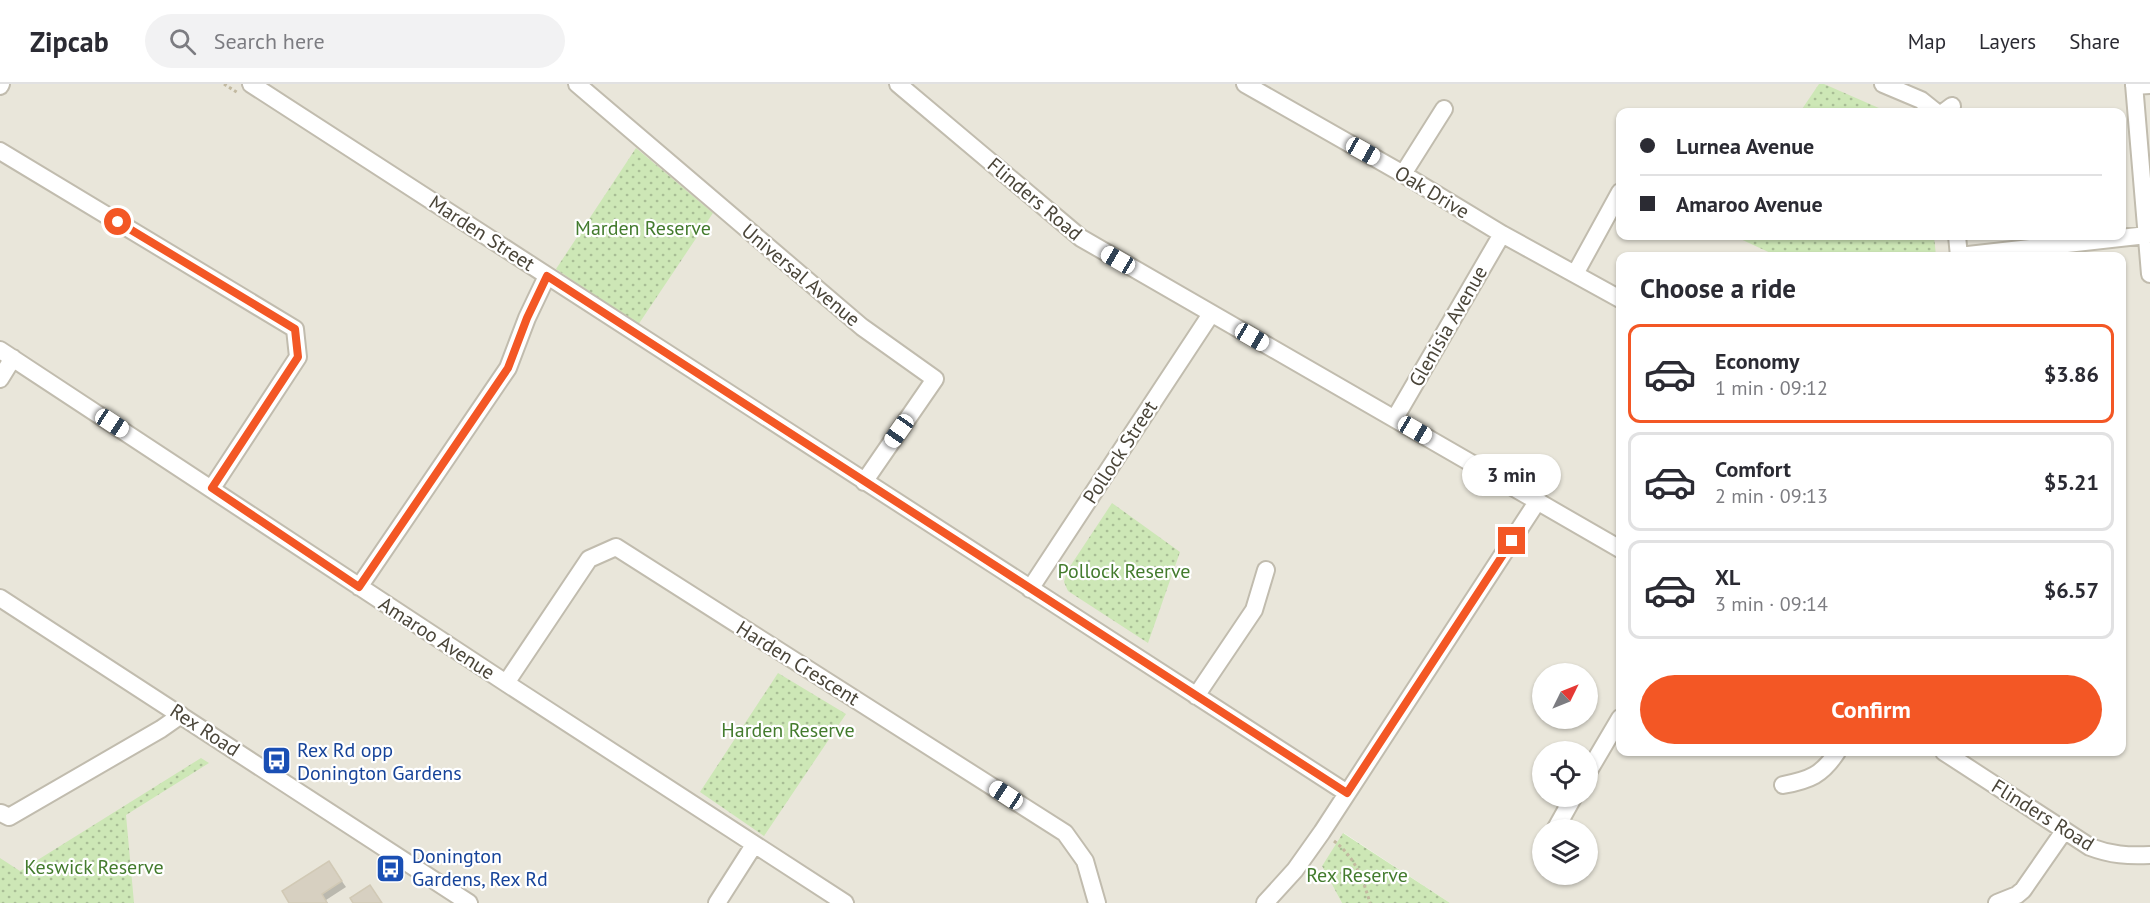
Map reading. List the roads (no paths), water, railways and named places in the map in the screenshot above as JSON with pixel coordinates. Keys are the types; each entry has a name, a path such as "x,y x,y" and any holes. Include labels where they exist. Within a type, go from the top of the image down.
{"street":[{"name":"Marden Street","path":"251,84 1347,793"},
{"name":"Universal Avenue","path":"578,84 862,327 934,380 864,482"},
{"name":"Flinders Road","path":"897,84 1081,238 1616,547"},
{"name":"Oak Drive","path":"1245,84 1403,174 1502,234 1616,297"},
{"path":"1883,84 1921,100 1931,108"},
{"path":"2140,85 2150,274"},
{"path":"1403,174 1444,110"},
{"path":"0,151 295,329 298,357 212,488"},
{"path":"1575,274 1616,199"},
{"name":"Glenisia Avenue","path":"1395,418 1502,234"},
{"path":"2126,237 2147,235"},
{"path":"1995,252 2102,240"},
{"path":"359,587 508,368 527,318 547,276"},
{"name":"Pollock Street","path":"1030,589 1211,314"},
{"path":"0,379 7,354"},
{"name":"Amaroo Avenue","path":"7,354 506,684 846,903"},
{"path":"1264,903 1295,870 1537,502"},
{"name":"Harden Crescent","path":"506,684 589,559 616,547 1065,833 1085,861 1097,903"},
{"path":"1196,696 1254,610 1266,570"},
{"name":"Rex Road","path":"0,598 469,903"},
{"path":"1,813 9,818 181,715"},
{"path":"1598,755 1616,725"},
{"path":"1784,785 1807,780 1819,773 1834,756"},
{"name":"Flinders Road","path":"1950,756 2090,847 2124,856 2150,855"},
{"path":"1997,903 2023,890 2064,831"},
{"path":"717,903 754,844"}],"place":[{"name":"Rex Rd opp Donington Gardens","path":"276,761"},
{"name":"Donington Gardens, Rex Rd","path":"391,868"}],"park label":[{"name":"Marden Reserve","path":"643,228"},
{"name":"Pollock Reserve","path":"1124,571"},
{"name":"Harden Reserve","path":"788,730"},
{"name":"Keswick Reserve","path":"94,867"},
{"name":"Rex Reserve","path":"1357,875"}]}
